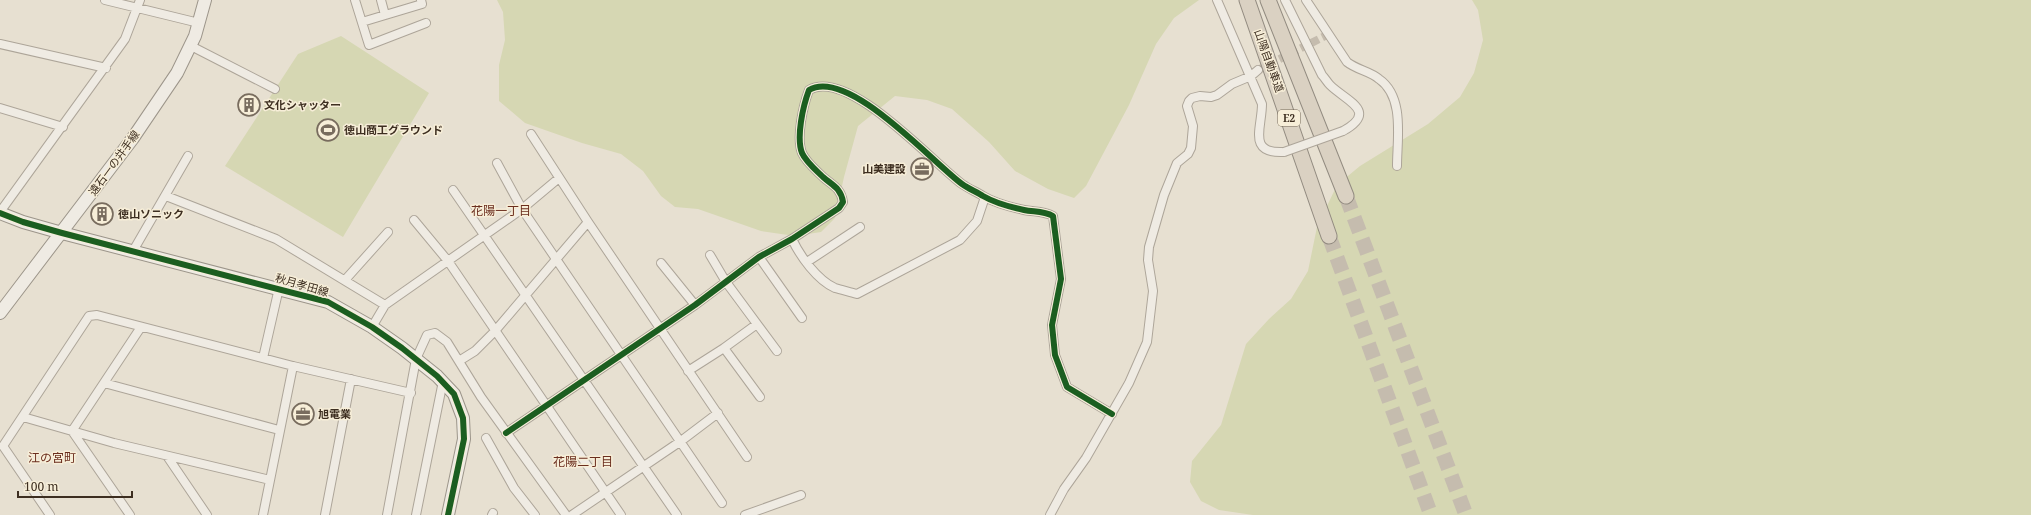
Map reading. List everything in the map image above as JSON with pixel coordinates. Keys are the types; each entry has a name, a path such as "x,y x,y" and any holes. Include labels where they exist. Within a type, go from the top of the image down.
{"highway":[{"name":"山陽自動車道","path":"1247,0 1329,236"},
{"name":"山陽自動車道","path":"1268,0 1346,196"}],"street":[{"path":"105,0 139,4 200,23"},
{"name":"遠石一の井手線","path":"0,313 62,233 177,73 191,46 200,23 205,0"},
{"path":"355,0 369,45 426,23"},
{"path":"381,0 385,15"},
{"path":"362,22 422,4 421,0"},
{"path":"1218,0 1262,104 1260,142 1265,150 1274,152 1284,152 1343,131 1355,125 1359,117 1358,108 1353,101 1330,85 1322,75 1285,0"},
{"path":"1306,0 1327,35 1346,62 1353,67 1378,78 1387,85 1392,93 1398,122 1398,166"},
{"path":"0,213 106,68 125,39 139,4"},
{"path":"0,44 106,68"},
{"path":"191,46 275,89"},
{"path":"1050,515 1064,489 1086,458 1112,414 1129,383 1147,342 1153,291 1148,260 1149,247 1164,195 1174,169 1177,163 1188,154 1191,148 1193,126 1187,106 1188,101 1192,98 1200,96 1211,97 1217,95 1232,84 1250,76 1258,70"},
{"path":"506,433 695,305 759,257 792,239 839,208 843,202 842,193 809,164 803,155 801,148 801,124 804,103 809,90 816,86 835,87 874,109 895,124 963,184 985,197 1016,207 1047,213 1053,216 1061,279 1052,325 1055,355 1066,386 1112,414"},
{"path":"0,108 63,127"},
{"path":"531,134 659,329 747,457"},
{"path":"133,251 188,156"},
{"path":"497,163 522,208 681,441 722,504"},
{"path":"372,327 384,305 522,208 559,178"},
{"path":"453,190 677,515"},
{"path":"166,196 276,239 384,305"},
{"path":"792,239 798,251 823,279 834,287 857,294 960,240 977,222 985,197"},
{"name":"秋月孝田線","path":"0,213 23,222 62,233 279,288 328,302 372,327 443,381 454,394 463,418 464,439 448,515"},
{"path":"414,220 448,261 545,406 621,515"},
{"path":"459,360 475,351 495,331 588,222"},
{"path":"807,262 860,227"},
{"path":"345,280 388,232"},
{"path":"710,255 726,282 777,351"},
{"path":"759,257 802,318"},
{"path":"661,263 695,305"},
{"path":"263,358 279,288"},
{"path":"50,515 3,446 89,316 97,315 293,366 411,393"},
{"path":"688,371 724,348 757,324"},
{"path":"72,431 141,327"},
{"path":"387,515 411,393 416,359 427,335 435,333 447,342 506,433 566,515"},
{"path":"724,348 760,397"},
{"path":"263,515 293,366"},
{"path":"325,515 351,379"},
{"path":"416,515 443,381"},
{"path":"104,383 279,430"},
{"path":"572,515 642,466 681,441 718,413"},
{"path":"23,417 167,456 270,480"},
{"path":"72,431 130,515"},
{"path":"486,438 514,488 535,515"},
{"path":"167,456 207,515"},
{"path":"745,515 801,495"}],"green space":[{"path":"497,0 1199,0 1174,18 1156,44 1129,105 1086,186 1074,198 1048,189 1015,171 989,142 952,109 927,100 895,96 858,126 844,177 835,218 821,232 795,236 761,231 698,209 675,207 661,196 643,171 621,154 582,143 525,123 499,101 499,65 505,40 503,12"},
{"path":"1472,0 2031,0 2031,515 1253,515 1219,510 1201,501 1190,482 1192,461 1221,425 1246,344 1269,319 1291,299 1308,271 1317,227 1337,185 1360,166 1428,124 1460,97 1474,73 1483,40 1478,10"},
{"name":"徳山商工グラウンド","path":"341,36 429,93 343,237 225,166 298,54"}],"tunnel":[{"path":"1258,70 1325,36"},
{"path":"1346,196 1466,515"},
{"path":"1329,236 1431,515"}],"cycle path":[{"path":"506,433 695,305 759,257 792,239 839,208 843,202 840,193 836,187 809,163 802,153 800,146 801,122 809,90 826,87 845,92 867,104 889,120 948,173 967,187 1003,204 1024,210 1046,213 1053,216 1061,279 1052,325 1055,355 1067,387 1112,414"},
{"path":"0,213 23,222 62,233 328,302 372,327 402,348 437,376 454,394 463,418 464,439 448,515"}],"place":[{"name":"文化シャッター","path":"249,105"},
{"name":"徳山商工グラウンド","path":"328,130"},
{"name":"山美建設","path":"922,169"},
{"name":"徳山ソニック","path":"102,214"},
{"name":"旭電業","path":"303,414"}],"district":[{"name":"花陽一丁目","path":"501,211"},
{"name":"江の宮町","path":"52,458"},
{"name":"花陽二丁目","path":"583,462"}]}
